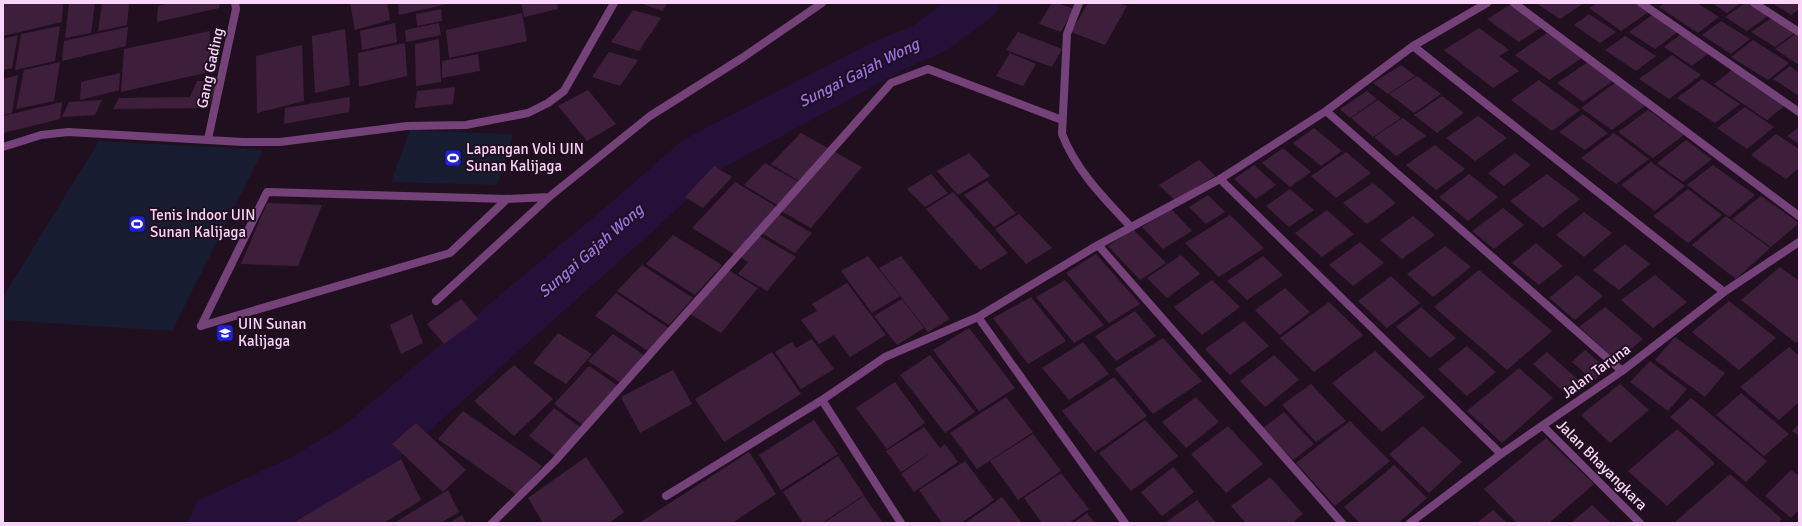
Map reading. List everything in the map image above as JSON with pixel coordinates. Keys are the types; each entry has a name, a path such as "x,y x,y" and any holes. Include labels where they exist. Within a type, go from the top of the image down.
{"street":[{"name":"Gang Gading","path":"208,139 236,9 235,3"},
{"path":"3,147 40,135 68,132 243,142 312,139 407,126 466,125 502,119 528,112 548,103 564,91 614,3"},
{"path":"436,302 549,197 650,116 742,58 822,3"},
{"path":"1079,3 1067,34 1062,134 1073,160 1081,172 1131,227"},
{"path":"666,496 822,400 885,357 978,317 1098,245 1220,179 1326,110 1414,46 1487,3"},
{"path":"1514,3 1799,216"},
{"path":"1641,3 1799,112"},
{"path":"1754,3 1799,32"},
{"path":"1414,46 1724,292"},
{"path":"492,523 555,461 891,83 928,69 1062,120"},
{"path":"1326,110 1622,371"},
{"path":"1220,179 1501,454"},
{"path":"507,199 450,253 201,326 267,192 507,199 549,197"},
{"name":"Jalan Taruna","path":"1410,523 1501,454 1622,371 1724,292 1799,242"},
{"path":"1098,245 1342,523"},
{"path":"978,317 1124,523"},
{"path":"822,400 901,523"},
{"name":"Jalan Bhayangkara","path":"1543,426 1640,523"}],"shaded area":[{"name":"Lapangan Voli UIN Sunan Kalijaga","path":"410,130 513,134 497,185 391,182"},
{"name":"Tenis Indoor UIN Sunan Kalijaga","path":"99,141 263,150 172,331 3,320 3,297"}],"building":[{"path":"3,3 63,3 62,22 3,36"},
{"path":"69,3 95,3 91,33 65,38"},
{"path":"102,3 129,3 127,25 98,31"},
{"path":"170,3 219,3 219,8 157,22 158,6"},
{"path":"350,3 387,3 390,20 355,30"},
{"path":"398,3 448,3 448,4 399,15"},
{"path":"521,3 557,3 558,9 524,17"},
{"path":"640,3 668,3 662,11"},
{"path":"1052,3 1057,3 1074,9 1061,32 1039,24"},
{"path":"1088,3 1118,3 1127,6 1105,45 1071,32"},
{"path":"1536,3 1584,3 1560,19"},
{"path":"1597,3 1638,3 1650,11 1621,31 1589,8"},
{"path":"1665,3 1697,3 1719,17 1698,33 1659,7"},
{"path":"1712,3 1741,3 1727,13"},
{"path":"1745,3 1752,3 1771,14 1747,31 1725,17"},
{"path":"1772,3 1796,3 1799,5 1799,9 1791,15"},
{"path":"1511,4 1542,27 1519,42 1487,19"},
{"path":"441,9 442,21 417,26 416,14"},
{"path":"633,10 661,18 639,51 611,42"},
{"path":"522,13 527,41 449,58 446,30"},
{"path":"1589,14 1616,32 1600,43 1574,25"},
{"path":"1653,14 1679,31 1655,49 1629,32"},
{"path":"1773,17 1796,32 1775,47 1751,32"},
{"path":"1721,21 1750,39 1731,54 1702,35"},
{"path":"395,23 397,42 362,50 360,31"},
{"path":"439,23 441,35 406,42 405,30"},
{"path":"60,26 55,61 15,70 21,34"},
{"path":"128,27 126,46 62,61 64,41"},
{"path":"1479,28 1509,50 1499,56 1519,71 1493,88 1444,50"},
{"path":"345,29 350,85 315,93 312,36"},
{"path":"210,31 209,72 121,92 124,49"},
{"path":"1018,32 1062,49 1052,67 1006,50"},
{"path":"1547,33 1582,58 1549,80 1515,55"},
{"path":"1797,33 1799,35 1799,65 1775,49"},
{"path":"1681,34 1709,53 1692,66 1664,47"},
{"path":"18,35 12,68 3,70 3,39"},
{"path":"1625,36 1656,56 1636,71 1605,50"},
{"path":"439,39 441,82 416,86 415,44"},
{"path":"1753,40 1789,63 1768,80 1731,57"},
{"path":"405,43 407,76 359,87 358,53"},
{"path":"302,45 304,101 257,113 256,56"},
{"path":"609,52 638,60 620,86 592,77"},
{"path":"1010,53 1036,64 1023,86 996,76"},
{"path":"478,54 480,71 442,78 442,61"},
{"path":"1672,55 1701,75 1669,99 1639,79"},
{"path":"60,62 54,101 16,109 24,70"},
{"path":"1588,62 1614,80 1583,102 1557,83"},
{"path":"1401,65 1415,76 1388,94 1373,83"},
{"path":"1790,66 1799,73 1799,96 1773,79"},
{"path":"1733,69 1787,104 1767,120 1714,84"},
{"path":"120,73 119,90 80,100 81,82"},
{"path":"18,75 12,113 3,115 3,79"},
{"path":"1417,76 1441,94 1414,113 1389,94"},
{"path":"1702,79 1740,104 1715,123 1677,98"},
{"path":"1539,80 1580,110 1552,131 1511,100"},
{"path":"197,81 220,81 208,108 113,109 119,98 190,97"},
{"path":"1616,82 1647,104 1612,130 1581,108"},
{"path":"455,87 453,104 415,108 417,91"},
{"path":"588,90 616,124 587,141 558,106"},
{"path":"1367,91 1377,99 1350,118 1340,109"},
{"path":"1442,96 1464,113 1437,133 1414,115"},
{"path":"350,97 349,112 284,124 285,108"},
{"path":"102,100 95,115 62,117 69,102"},
{"path":"1378,100 1401,118 1373,137 1351,118"},
{"path":"62,102 60,119 3,133 3,116"},
{"path":"1745,107 1774,127 1747,149 1717,128"},
{"path":"1648,110 1684,135 1653,158 1618,132"},
{"path":"1583,114 1608,133 1585,150 1559,132"},
{"path":"1478,116 1507,138 1475,161 1446,138"},
{"path":"1403,118 1426,136 1396,156 1374,137"},
{"path":"1799,127 1799,144 1787,136"},
{"path":"1314,128 1342,151 1321,166 1293,143"},
{"path":"801,133 828,148 799,181 771,164"},
{"path":"1614,133 1649,159 1616,184 1581,158"},
{"path":"1776,134 1799,149 1799,168 1786,179 1751,155"},
{"path":"1686,140 1712,159 1683,182 1657,163"},
{"path":"1435,145 1465,169 1436,190 1406,165"},
{"path":"1283,148 1311,172 1290,187 1262,163"},
{"path":"833,151 862,167 811,228 781,211"},
{"path":"1346,152 1371,173 1336,198 1311,176"},
{"path":"969,153 990,176 958,195 937,171"},
{"path":"1515,153 1531,165 1504,186 1488,173"},
{"path":"1199,160 1215,176 1175,200 1159,185"},
{"path":"1651,162 1685,186 1655,211 1621,185"},
{"path":"765,163 799,182 779,206 744,185"},
{"path":"1254,165 1276,185 1256,199 1234,179"},
{"path":"1713,165 1755,195 1729,217 1687,185"},
{"path":"714,166 732,177 703,208 685,197"},
{"path":"931,174 948,193 925,207 907,189"},
{"path":"1469,174 1498,197 1468,221 1439,197"},
{"path":"1547,174 1580,199 1543,228 1510,201"},
{"path":"987,181 1016,213 994,227 964,195"},
{"path":"735,182 777,207 734,254 692,228"},
{"path":"1373,183 1396,203 1367,224 1343,203"},
{"path":"1290,189 1314,210 1289,227 1266,206"},
{"path":"1688,189 1722,215 1688,243 1653,216"},
{"path":"953,192 1008,253 980,270 926,209"},
{"path":"1208,195 1225,212 1206,224 1189,207"},
{"path":"1761,196 1799,223 1771,247 1732,219"},
{"path":"267,203 322,205 298,266 241,264"},
{"path":"1503,208 1524,225 1494,249 1472,231"},
{"path":"1171,209 1192,231 1163,249 1142,227"},
{"path":"1327,210 1354,234 1322,257 1295,233"},
{"path":"1584,212 1612,233 1584,257 1556,235"},
{"path":"777,213 812,233 795,253 760,232"},
{"path":"1019,214 1052,248 1026,264 995,229"},
{"path":"1230,215 1264,248 1219,277 1185,243"},
{"path":"1413,216 1435,235 1402,259 1380,240"},
{"path":"1726,216 1770,248 1736,279 1692,245"},
{"path":"1133,229 1166,263 1140,280 1108,246"},
{"path":"673,235 722,265 695,295 646,264"},
{"path":"758,235 796,257 767,291 738,274 748,262 739,256"},
{"path":"1360,242 1384,263 1353,286 1329,265"},
{"path":"1536,243 1563,266 1539,285 1512,263"},
{"path":"1625,244 1650,264 1619,290 1593,270"},
{"path":"1445,246 1471,267 1433,297 1407,274"},
{"path":"1096,254 1140,304 1109,323 1066,273"},
{"path":"1181,255 1200,274 1167,298 1147,278"},
{"path":"868,256 900,296 872,313 841,271"},
{"path":"901,256 950,319 928,332 879,268"},
{"path":"1263,256 1283,275 1247,300 1227,281"},
{"path":"642,265 693,298 669,325 617,291"},
{"path":"1780,267 1799,281 1799,341 1796,343 1741,300"},
{"path":"728,270 758,288 721,333 690,314"},
{"path":"1479,270 1552,331 1507,370 1434,307"},
{"path":"1577,275 1603,296 1575,320 1549,298"},
{"path":"1655,275 1687,302 1653,328 1621,300"},
{"path":"1391,276 1420,303 1387,328 1358,301"},
{"path":"1065,280 1104,325 1074,343 1036,297"},
{"path":"1212,280 1240,307 1202,335 1174,307"},
{"path":"847,283 886,335 850,357 834,335 819,344 801,320 817,311 812,304"},
{"path":"1285,288 1310,312 1280,335 1255,310"},
{"path":"616,293 668,328 648,351 595,316"},
{"path":"1031,297 1066,341 1028,364 993,318"},
{"path":"461,299 478,319 444,344 427,324"},
{"path":"902,299 924,328 897,345 874,316"},
{"path":"1729,301 1776,338 1739,370 1692,332"},
{"path":"1329,302 1363,335 1314,372 1280,338"},
{"path":"1421,307 1456,338 1430,358 1396,327"},
{"path":"1605,307 1643,339 1617,361 1579,327"},
{"path":"1135,311 1156,336 1116,361 1095,336"},
{"path":"412,314 423,343 401,354 390,325"},
{"path":"1244,321 1269,346 1230,375 1205,349"},
{"path":"969,328 1015,388 979,411 933,350"},
{"path":"558,333 592,354 566,384 533,363"},
{"path":"613,334 645,356 621,383 588,361"},
{"path":"1675,337 1725,373 1705,397 1655,360"},
{"path":"1163,338 1202,381 1153,414 1115,369"},
{"path":"812,339 834,369 801,389 775,352 792,342 796,348"},
{"path":"1083,342 1109,374 1069,400 1042,368"},
{"path":"1467,346 1496,372 1467,396 1438,369"},
{"path":"1789,347 1799,356 1799,402 1779,420 1740,387"},
{"path":"1585,350 1607,369 1594,381 1572,362"},
{"path":"1375,351 1425,397 1382,432 1332,383"},
{"path":"772,352 801,394 724,442 695,399"},
{"path":"1547,352 1584,385 1569,397 1533,364"},
{"path":"930,355 975,412 945,433 900,375"},
{"path":"1274,355 1299,380 1265,407 1240,381"},
{"path":"1650,361 1687,389 1668,411 1630,382"},
{"path":"514,365 553,399 514,436 474,401"},
{"path":"589,366 618,386 583,425 554,404"},
{"path":"1519,368 1553,398 1502,443 1467,411"},
{"path":"673,370 692,404 640,433 621,397"},
{"path":"1114,377 1147,416 1095,452 1062,411"},
{"path":"895,382 925,423 887,449 856,408"},
{"path":"1311,384 1346,421 1316,442 1282,405"},
{"path":"1620,384 1649,410 1610,443 1581,415"},
{"path":"1741,393 1789,434 1764,456 1716,415"},
{"path":"1006,397 1033,432 977,469 950,433"},
{"path":"1196,397 1219,422 1186,448 1162,422"},
{"path":"1691,398 1767,461 1746,482 1670,417"},
{"path":"554,408 581,428 555,456 529,436"},
{"path":"463,411 542,466 517,495 438,439"},
{"path":"1284,412 1314,444 1293,460 1263,428"},
{"path":"814,420 838,454 781,490 759,455"},
{"path":"1145,420 1178,456 1131,491 1099,453"},
{"path":"1350,421 1390,461 1335,506 1296,463"},
{"path":"416,423 466,470 443,492 392,444"},
{"path":"1799,424 1799,436 1792,431"},
{"path":"1228,426 1263,464 1226,493 1191,454"},
{"path":"1423,426 1462,462 1429,493 1389,454"},
{"path":"924,427 940,448 945,444 958,462 914,492 901,474 933,451 901,472 886,451"},
{"path":"1677,429 1715,463 1667,506 1628,471"},
{"path":"1033,434 1061,471 1018,500 990,461"},
{"path":"1546,438 1594,484 1549,523 1517,523 1484,489"},
{"path":"749,452 776,494 732,523 639,523"},
{"path":"838,456 864,495 822,523 803,523 783,492"},
{"path":"586,457 624,512 609,523 543,523 528,498"},
{"path":"401,459 421,500 384,523 293,523"},
{"path":"965,461 994,500 961,523 942,523 919,490"},
{"path":"1394,465 1427,498 1398,523 1360,523 1344,507"},
{"path":"1173,467 1194,492 1162,516 1141,492"},
{"path":"1791,470 1799,476 1799,510 1791,518 1765,496"},
{"path":"1061,473 1089,509 1069,523 1042,523 1024,498"},
{"path":"1730,474 1782,519 1778,523 1674,523"},
{"path":"1270,477 1303,514 1292,523 1246,523 1231,506"},
{"path":"448,490 459,512 441,523 394,523"},
{"path":"864,496 883,523 824,523"},
{"path":"1002,497 1022,523 965,523"},
{"path":"1197,500 1216,523 1165,523"},
{"path":"1592,505 1611,523 1571,523"},
{"path":"1493,510 1507,523 1477,523"},
{"path":"1087,513 1095,523 1073,523"},
{"path":"462,515 466,523 449,523"}],"waterway":[{"name":"Sungai Gajah Wong","path":"220,523 316,478 369,444 633,216 701,155 890,55 930,38 978,3"}],"place":[{"name":"Lapangan Voli UIN Sunan Kalijaga","path":"453,158"},
{"name":"Tenis Indoor UIN Sunan Kalijaga","path":"137,224"},
{"name":"UIN Sunan Kalijaga","path":"225,333"}]}
